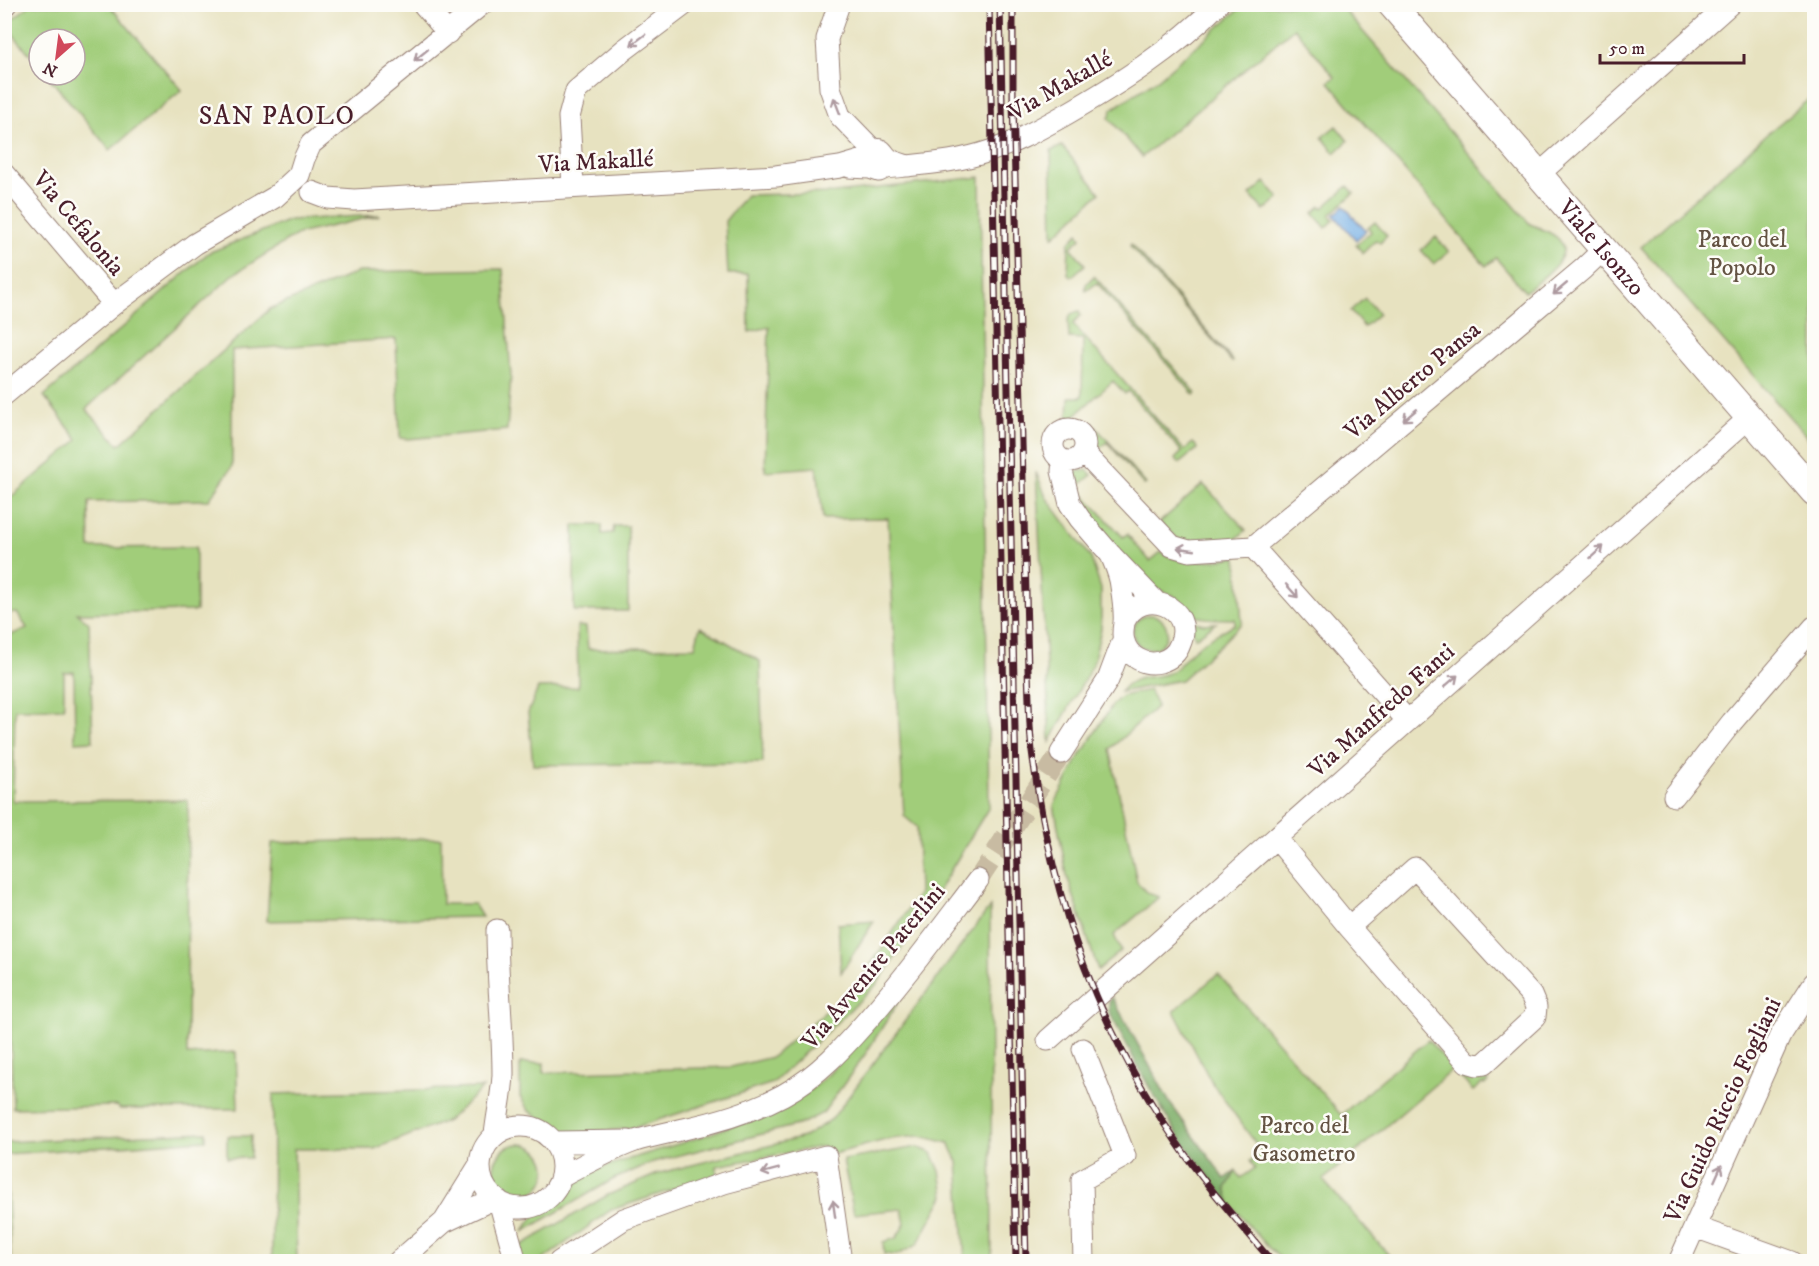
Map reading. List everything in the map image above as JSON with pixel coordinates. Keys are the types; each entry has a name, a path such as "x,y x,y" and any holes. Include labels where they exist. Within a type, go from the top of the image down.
{"main road":[{"name":"Viale Isonzo","path":"1390,4 1815,492"}],"street":[{"path":"423,4 448,33"},
{"path":"4,394 114,304 195,244 275,197 288,197 303,184 304,159 311,144 482,4"},
{"path":"573,187 568,117 576,91 624,50 685,4"},
{"path":"838,4 827,39 830,88 840,116 882,162"},
{"name":"Via Makallé","path":"303,184 328,198 354,200 745,178 882,162 936,163 981,154 1022,138 1094,98 1197,25 1218,4"},
{"path":"1538,175 1730,4"},
{"name":"Via Cefalonia","path":"4,174 114,304"},
{"name":"Via Alberto Pansa","path":"1253,547 1603,250"},
{"name":"Via Manfredo Fanti","path":"1048,1040 1749,418"},
{"path":"1072,429 1081,434 1086,443 1084,453 1073,462 1063,461 1053,449 1054,439 1061,431 1072,429"},
{"path":"1084,453 1172,546 1189,551 1253,547 1407,720"},
{"path":"1063,461 1062,471 1070,504 1111,555 1156,602"},
{"path":"1061,753 1112,673 1123,631 1130,612 1142,603 1156,602 1166,605 1176,612 1181,621 1183,638 1180,647 1168,659 1158,662 1143,661 1130,653 1123,631 1121,582 1111,555"},
{"path":"1674,796 1732,722 1815,627"},
{"path":"1105,685 1143,661"},
{"path":"1276,838 1349,927 1469,1063 1484,1064 1534,1017 1536,1006 1531,995 1415,868 1349,927"},
{"name":"Via Avvenire Paterlini","path":"523,1208 547,1199 555,1191 561,1177 591,1161 636,1141 727,1117 782,1096 803,1083 846,1045 872,1015 913,966 978,880"},
{"path":"495,1135 503,1077 497,930"},
{"name":"Via Guido Riccio Fogliani","path":"1679,1262 1780,1036 1815,983"},
{"path":"1083,1049 1125,1155 1082,1180 1084,1262"},
{"path":"503,1077 519,1125"},
{"path":"398,1262 444,1222 480,1164 484,1149 495,1135 503,1130 519,1125 538,1129 547,1134 555,1142 561,1154 561,1177"},
{"name":"Via Avvenire Paterlini","path":"555,1142 636,1141"},
{"path":"559,1262 624,1219 724,1183 826,1156 841,1262"},
{"path":"480,1164 482,1179 497,1200 514,1253"},
{"path":"444,1222 497,1200 513,1207 523,1208 514,1253"},
{"path":"1695,1227 1792,1262"}],"green space":[{"path":"30,5 109,5 182,90 110,150 57,87 87,87 87,27 27,27 27,51 5,25"},
{"path":"1244,5 1340,5 1530,224 1558,238 1563,248 1558,262 1525,292 1496,258 1486,266 1329,82 1335,77 1294,28 1142,157 1109,118 1112,109 1158,79"},
{"name":"Parco del Popolo","path":"1814,95 1814,445 1641,247 1768,133"},
{"path":"1336,126 1348,141 1335,153 1322,137"},
{"path":"1062,146 1100,193 1053,237 1051,151"},
{"path":"980,177 989,807 920,921 877,984 773,1083 633,1128 569,1135 529,1111 520,1097 520,1063 544,1063 544,1073 731,1067 772,1057 858,984 919,893 917,827 904,816 888,518 823,519 817,467 765,471 769,327 749,332 748,274 728,274 725,221 746,195 834,193"},
{"path":"1265,182 1279,198 1264,211 1250,195"},
{"path":"1348,186 1354,193 1330,215 1334,220 1326,228 1313,213 1321,206 1323,208"},
{"path":"380,215 298,234 234,274 86,409 119,445 270,309 358,272 503,269 511,376 507,430 400,438 396,339 232,350 232,467 209,500 89,502 90,548 196,547 196,611 77,613 89,623 93,741 75,742 74,672 64,673 64,708 15,709 13,801 188,800 187,1055 236,1052 238,1109 119,1109 118,1106 13,1108 6,912 4,912 4,638 27,628 17,613 5,614 5,582 8,574 4,570 5,502 78,440 44,396 208,253 290,220"},
{"path":"1375,222 1387,236 1380,243 1376,240 1363,253 1356,245 1371,232 1368,228"},
{"path":"1078,233 1081,238 1071,247 1085,265 1071,277 1068,274 1069,243"},
{"path":"1436,237 1449,252 1434,264 1421,250"},
{"path":"1131,244 1233,361 1232,362 1130,246"},
{"path":"1094,276 1196,393 1194,395 1097,283 1086,291 1087,283"},
{"path":"1365,298 1379,314 1364,327 1350,311"},
{"path":"1079,311 1081,315 1073,324 1184,450 1193,443 1196,446 1197,449 1180,463 1175,459 1182,452 1128,391 1125,394 1113,381 1072,418 1068,417 1069,397 1082,397 1083,339 1069,338 1068,320 1071,314"},
{"path":"1093,424 1146,484 1144,485 1107,442 1096,452 1085,429"},
{"path":"1087,470 1092,475 1077,487 1123,537 1127,534 1150,561 1161,552 1179,560 1188,561 1237,557 1242,623 1181,680 1120,692 1132,681 1171,672 1201,644 1235,624 1235,619 1214,619 1181,612 1185,605 1174,596 1133,579 1080,519 1073,472"},
{"path":"1036,472 1046,497 1091,558 1101,589 1101,629 1093,664 1050,742"},
{"path":"1203,484 1246,530 1235,540 1184,544 1159,523"},
{"path":"574,525 602,525 602,534 613,533 614,526 628,526 628,611 574,611"},
{"path":"1150,615 1162,620 1167,632 1162,644 1150,649 1138,644 1133,632 1138,620"},
{"path":"1190,621 1204,624 1216,623 1195,638"},
{"path":"577,626 586,627 588,649 695,647 700,627 760,661 763,763 533,765 528,713 538,688 578,687"},
{"path":"1149,690 1157,706 1110,749 1137,882 1147,893 1159,897 1114,935 1121,951 1098,970 1067,876 1054,805 1077,761 1113,704 1122,696"},
{"path":"441,838 442,904 474,904 482,917 267,921 272,843"},
{"path":"990,907 992,1261 965,1261 958,1162 949,1143 920,1136 889,1139 826,1156 824,1146 717,1166 717,1175 611,1210 541,1261 516,1261 513,1250 608,1195 660,1173 804,1137 832,1119"},
{"path":"874,921 841,973 838,924"},
{"name":"Parco del Gasometro","path":"1218,974 1341,1115 1428,1040 1454,1069 1481,1075 1488,1082 1473,1091 1453,1069 1323,1180 1394,1261 1283,1261 1231,1205 1226,1188 1236,1171 1241,1178 1255,1168 1250,1161 1262,1152 1212,1083 1174,1011"},
{"path":"912,980 866,1053 823,1113 801,1124 653,1162 612,1180 523,1232 534,1216 553,1204 568,1182 584,1173 704,1136 776,1109 805,1094 829,1074"},
{"path":"1112,997 1170,1103 1225,1179 1236,1171 1226,1188 1231,1205 1187,1147 1156,1099 1109,1011 1109,1002"},
{"path":"483,1088 447,1121 374,1149 294,1149 297,1261 272,1261 273,1094"},
{"path":"206,1132 206,1140 6,1154 11,1261 5,1261 5,1142"},
{"path":"227,1136 251,1136 250,1158 227,1158"},
{"path":"515,1144 525,1144 534,1148 542,1156 546,1170 542,1184 534,1192 525,1196 515,1196 506,1192 498,1184 494,1175 494,1165 498,1156 506,1148"},
{"path":"917,1147 932,1153 940,1171 944,1196 917,1245 897,1255 884,1254 883,1242 896,1238 905,1224 902,1209 854,1214 843,1160"}],"water":[{"path":"1344,206 1366,231 1356,240 1334,215"}],"tunnel":[{"path":"978,880 1061,753"}],"railway":[{"path":"989,4 1016,1262"},
{"path":"1000,4 1026,1262"},
{"path":"1013,4 1013,102 1029,710 1032,751 1052,862 1084,966 1129,1065 1157,1113 1189,1160 1273,1262"}],"district":[{"name":"SAN PAOLO","path":"277,115"}]}
